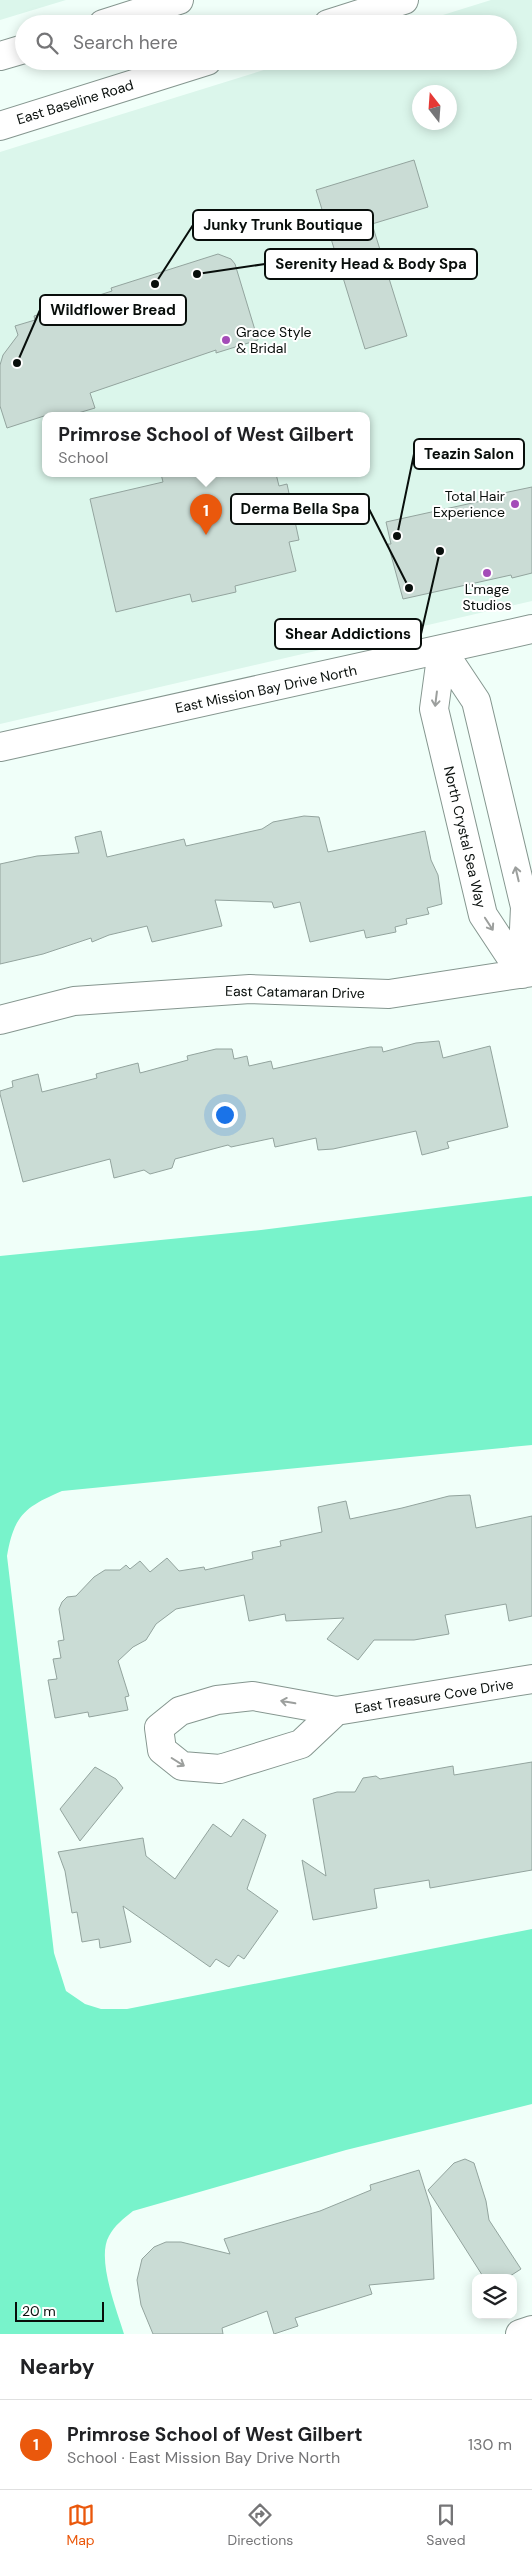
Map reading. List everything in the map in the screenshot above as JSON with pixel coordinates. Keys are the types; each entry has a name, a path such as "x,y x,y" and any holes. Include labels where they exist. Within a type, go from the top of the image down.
{"street":[{"path":"132,15 179,0"},
{"path":"356,15 404,0"},
{"path":"0,56 15,52"},
{"name":"East Baseline Road","path":"0,126 178,70"},
{"name":"East Mission Bay Drive North","path":"0,747 532,629"},
{"path":"442,650 476,701 525,907 527,973"},
{"name":"North Crystal Sea Way","path":"442,650 434,709 484,915 527,973"},
{"name":"East Catamaran Drive","path":"0,1020 74,1001 250,989 389,994 527,973"},
{"name":"East Treasure Cove Drive","path":"336,1711 301,1744 220,1769 182,1766 162,1750 159,1728 180,1711 217,1700 253,1696 336,1711 532,1679"},
{"path":"520,2334 532,2330"}],"shaded area":[{"path":"0,0 66,0 15,15 0,20"},
{"path":"491,0 532,0 532,601 0,724 0,152 264,70 517,70 517,15 443,15"},
{"path":"532,1196 532,1445 62,1491 39,1502 23,1514 13,1531 7,1556 54,1953 66,1991 85,2004 101,2009 127,2009 532,1929 532,2104 346,2150 133,2211 109,2236 105,2257 109,2285 124,2334 0,2334 0,1256 261,1230"}],"building":[{"path":"414,160 428,207 372,224 407,336 365,349 316,190"},
{"path":"218,254 231,259 235,264 258,340 216,353 216,350 90,393 95,408 82,412 42,412 42,417 7,428 0,406 0,365 3,355 18,335 15,326 35,320 34,316 112,291 111,288"},
{"path":"162,477 277,477 279,486 287,484 299,540 289,542 296,571 235,586 236,592 192,602 190,594 116,612 90,499 163,482"},
{"path":"532,487 532,573 512,578 511,575 403,599 388,544 391,544 386,522 495,498 494,495"},
{"path":"304,816 319,817 328,852 425,831 431,860 438,875 442,904 427,908 429,914 406,919 407,924 395,927 396,932 366,938 364,930 310,942 300,902 274,908 272,902 215,900 222,926 152,942 147,926 109,935 92,942 91,938 43,954 0,964 0,864 37,856 79,853 75,837 101,831 107,857 184,839 186,846 262,829 273,822"},
{"path":"439,1041 443,1058 490,1046 508,1127 447,1142 449,1148 422,1155 416,1131 333,1149 318,1150 316,1138 275,1147 273,1138 231,1147 228,1145 175,1159 172,1168 150,1174 144,1170 114,1178 110,1159 23,1182 0,1094 0,1091 13,1087 12,1081 38,1074 42,1092 97,1078 96,1074 138,1063 140,1073 188,1060 187,1056 216,1049 232,1049 234,1059 247,1056 249,1066 271,1061 273,1069 370,1047 382,1047 383,1052 416,1043"},
{"path":"470,1495 476,1528 532,1516 532,1616 509,1621 506,1604 445,1615 449,1634 414,1640 374,1640 358,1660 327,1639 344,1618 286,1621 285,1614 249,1621 244,1595 176,1609 156,1624 146,1640 133,1647 118,1661 129,1696 125,1697 128,1710 89,1717 88,1712 55,1718 48,1680 57,1679 53,1659 61,1658 58,1641 64,1640 59,1609 67,1597 76,1596 94,1577 105,1570 120,1570 126,1565 130,1569 140,1561 150,1572 167,1558 179,1571 204,1567 205,1570 253,1559 252,1552 281,1546 280,1541 322,1532 318,1507 346,1501 350,1519 449,1496"},
{"path":"532,1762 532,1870 430,1888 429,1880 374,1889 377,1908 313,1920 302,1860 326,1876 313,1799 337,1792 355,1792 363,1778 376,1776 380,1779 453,1766 454,1775"},
{"path":"95,1767 116,1779 123,1788 80,1841 60,1809"},
{"path":"243,1819 266,1835 247,1889 278,1911 244,1959 238,1955 229,1967 216,1959 210,1967 123,1906 131,1942 100,1948 99,1939 82,1942 77,1912 72,1913 65,1871 58,1852 143,1838 146,1856 175,1879 213,1824 231,1837"},
{"path":"465,2159 474,2163 486,2201 489,2220 521,2269 513,2274 481,2274 428,2190 454,2163"},
{"path":"419,2170 431,2208 434,2279 369,2285 372,2294 295,2318 298,2326 274,2334 267,2311 222,2328 223,2334 153,2334 141,2305 137,2280 142,2259 154,2247 166,2242 181,2242 230,2254 224,2239 320,2211 371,2190 370,2185"}],"place":[{"name":"Serenity Head & Body Spa","path":"197,274"},
{"name":"Junky Trunk Boutique","path":"155,284"},
{"name":"Grace Style & Bridal","path":"226,340"},
{"name":"Wildflower Bread","path":"17,363"},
{"name":"Total Hair Experience","path":"515,504"},
{"name":"Primrose School of West Gilbert","path":"206,535"},
{"name":"Teazin Salon","path":"397,536"},
{"name":"Shear Addictions","path":"440,551"},
{"name":"L'mage Studios","path":"487,573"},
{"name":"Derma Bella Spa","path":"409,588"}]}
